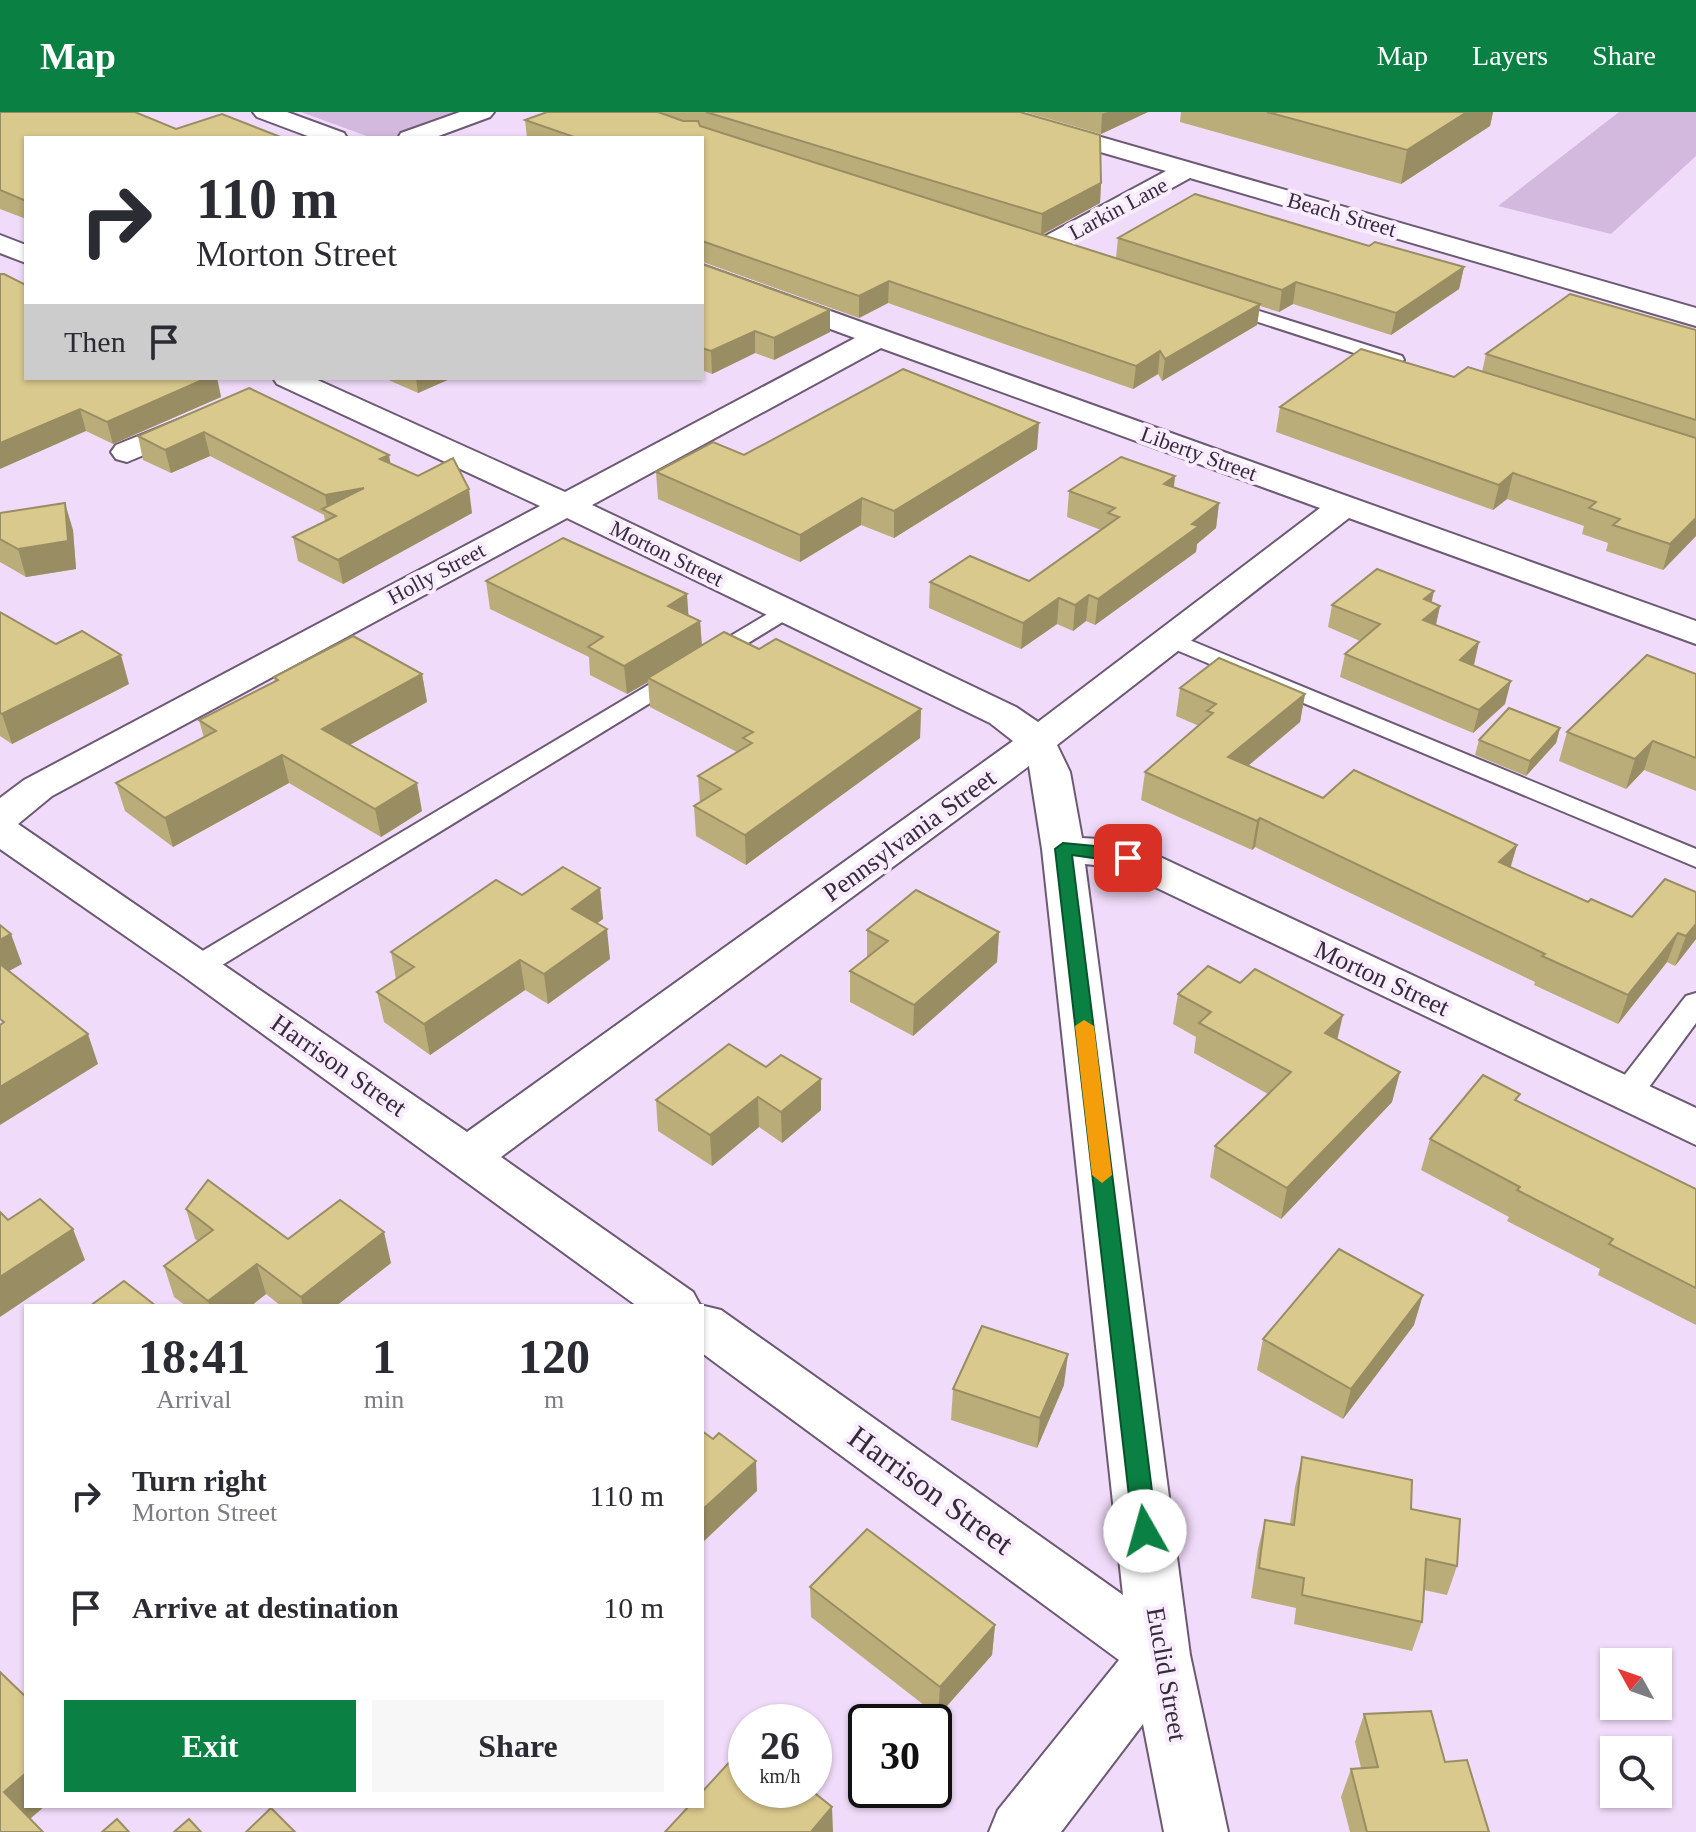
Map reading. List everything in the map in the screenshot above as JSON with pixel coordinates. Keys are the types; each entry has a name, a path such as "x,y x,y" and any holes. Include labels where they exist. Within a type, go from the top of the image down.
{"street":[{"path":"265,112 330,136"},
{"path":"416,136 482,112"},
{"name":"Beach Street","path":"988,112 1696,317"},
{"name":"Larkin Lane","path":"1040,243 1189,169"},
{"path":"0,243 24,254"},
{"name":"Liberty Street","path":"704,274 1695,631"},
{"name":"Holly Street","path":"0,818 38,788 878,338"},
{"name":"Morton Street","path":"285,382 564,504 1018,723 1038,741"},
{"path":"127,452 223,410"},
{"name":"Pennsylvania Street","path":"467,1157 1038,741 1344,506"},
{"name":"Euclid Street","path":"1038,741 1046,754 1063,849 1160,1655 1196,1832"},
{"name":"Harrison Street","path":"0,830 199,966 672,1304"},
{"name":"Morton Street","path":"1063,849 1116,853 1128,858 1696,1128"},
{"name":"Harrison Street","path":"704,1326 1160,1655"},
{"path":"1021,1832 1160,1655"}],"lane":[{"path":"1040,243 1072,255"},
{"path":"1200,297 1411,366"},
{"path":"199,966 786,610"},
{"path":"1170,639 1696,859"},
{"path":"1627,1094 1696,1003"}],"shaded area":[{"path":"301,112 463,112 397,136 367,136"},
{"path":"1619,112 1696,112 1696,156 1611,234 1498,206"}],"building":[{"path":"0,112 135,112 176,129 222,114 278,136 24,136 24,200 0,190"},
{"path":"547,112 658,112 683,121 698,121 700,126 1260,304 1165,359 1160,351 1136,366 889,281 859,296 704,242 704,136 571,136 525,120"},
{"path":"706,112 1020,112 1100,135 1101,183 1042,214"},
{"path":"1267,112 1467,112 1407,150"},
{"path":"1195,194 1369,246 1375,242 1464,267 1396,313 1296,282 1282,290 1118,238"},
{"path":"704,265 830,310 774,338 755,331 711,351 704,349"},
{"path":"0,274 24,284 24,380 202,380 107,422 80,409 0,443"},
{"path":"1570,294 1696,330 1696,420 1486,354"},
{"path":"1361,349 1454,377 1468,367 1696,438 1696,518 1670,544 1613,525 1620,519 1589,508 1596,502 1513,473 1499,485 1280,407"},
{"path":"903,369 1039,423 894,511 862,498 800,535 656,472 713,442 744,455"},
{"path":"249,388 389,455 380,459 418,476 453,458 469,489 338,560 293,537 336,516 322,509 364,488 325,495 204,432 165,450 138,436"},
{"path":"1121,457 1175,476 1164,484 1219,503 1192,524 1199,526 1098,599 1089,595 1075,605 1059,598 1023,623 930,582 970,556 1029,581 1119,517 1108,513 1115,508 1069,491"},
{"path":"65,503 68,541 18,549 0,539 0,513"},
{"path":"563,538 687,594 668,606 700,621 624,666 588,647 603,637 486,581"},
{"path":"1377,569 1434,591 1424,599 1440,606 1423,620 1479,642 1460,660 1511,681 1479,710 1345,654 1380,624 1332,605"},
{"path":"0,612 56,644 82,631 121,655 2,714"},
{"path":"724,632 759,649 776,639 921,709 745,835 694,806 721,789 698,776 752,743 743,738 753,732 648,678"},
{"path":"353,636 422,674 322,729 417,783 375,809 282,755 165,818 116,783 216,731 199,720 278,680 274,677"},
{"path":"1647,655 1696,674 1696,758 1653,741 1635,759 1567,732"},
{"path":"1219,658 1305,694 1228,757 1323,798 1354,770 1517,845 1499,862 1588,902 1591,899 1632,917 1665,879 1696,892 1696,924 1686,936 1678,933 1628,995 1260,818 1257,821 1145,772 1213,713 1207,711 1216,704 1180,688"},
{"path":"1509,708 1560,728 1530,761 1479,740"},
{"path":"563,867 600,888 572,909 607,929 544,974 520,960 424,1024 377,992 414,967 391,952 496,880 522,895"},
{"path":"916,890 999,932 914,1005 850,971 888,941 867,930"},
{"path":"0,925 11,934 0,940"},
{"path":"0,964 88,1034 0,1087 0,1025 4,1022 0,1019"},
{"path":"1208,966 1240,983 1255,969 1343,1015 1325,1033 1400,1072 1287,1188 1215,1146 1291,1072 1199,1023 1211,1012 1178,994"},
{"path":"729,1044 766,1067 781,1055 821,1079 781,1112 758,1097 710,1135 656,1100"},
{"path":"1483,1075 1520,1094 1515,1100 1696,1189 1696,1288 1609,1244 1613,1239 1517,1190 1520,1187 1430,1139"},
{"path":"208,1180 288,1239 340,1200 384,1232 301,1297 257,1264 208,1301 164,1266 213,1230 186,1209"},
{"path":"40,1199 73,1229 0,1277 0,1212 8,1220"},
{"path":"1339,1249 1423,1295 1351,1389 1263,1339"},
{"path":"124,1281 153,1304 93,1304"},
{"path":"982,1326 1068,1354 1040,1418 953,1389"},
{"path":"704,1432 713,1439 719,1433 756,1461 704,1508"},
{"path":"1302,1457 1412,1480 1411,1509 1460,1519 1457,1566 1426,1559 1422,1622 1302,1595 1304,1578 1259,1568 1265,1520 1294,1525"},
{"path":"867,1529 995,1625 940,1687 810,1587"},
{"path":"0,1672 24,1695 24,1775 4,1792 43,1832 0,1832"},
{"path":"1431,1711 1445,1762 1467,1760 1489,1832 1367,1832 1351,1769 1378,1767 1364,1714"},
{"path":"728,1764 728,1808 831,1808 811,1832 665,1832 687,1808 704,1808 704,1790"},
{"path":"271,1808 295,1832 246,1832"},
{"path":"117,1819 129,1832 102,1832"},
{"path":"189,1819 201,1832 174,1832"}],"slow traffic":[{"path":"1084,1026 1102,1175"}],"route":[{"path":"1128,858 1116,853 1063,849 1145,1531"}]}
